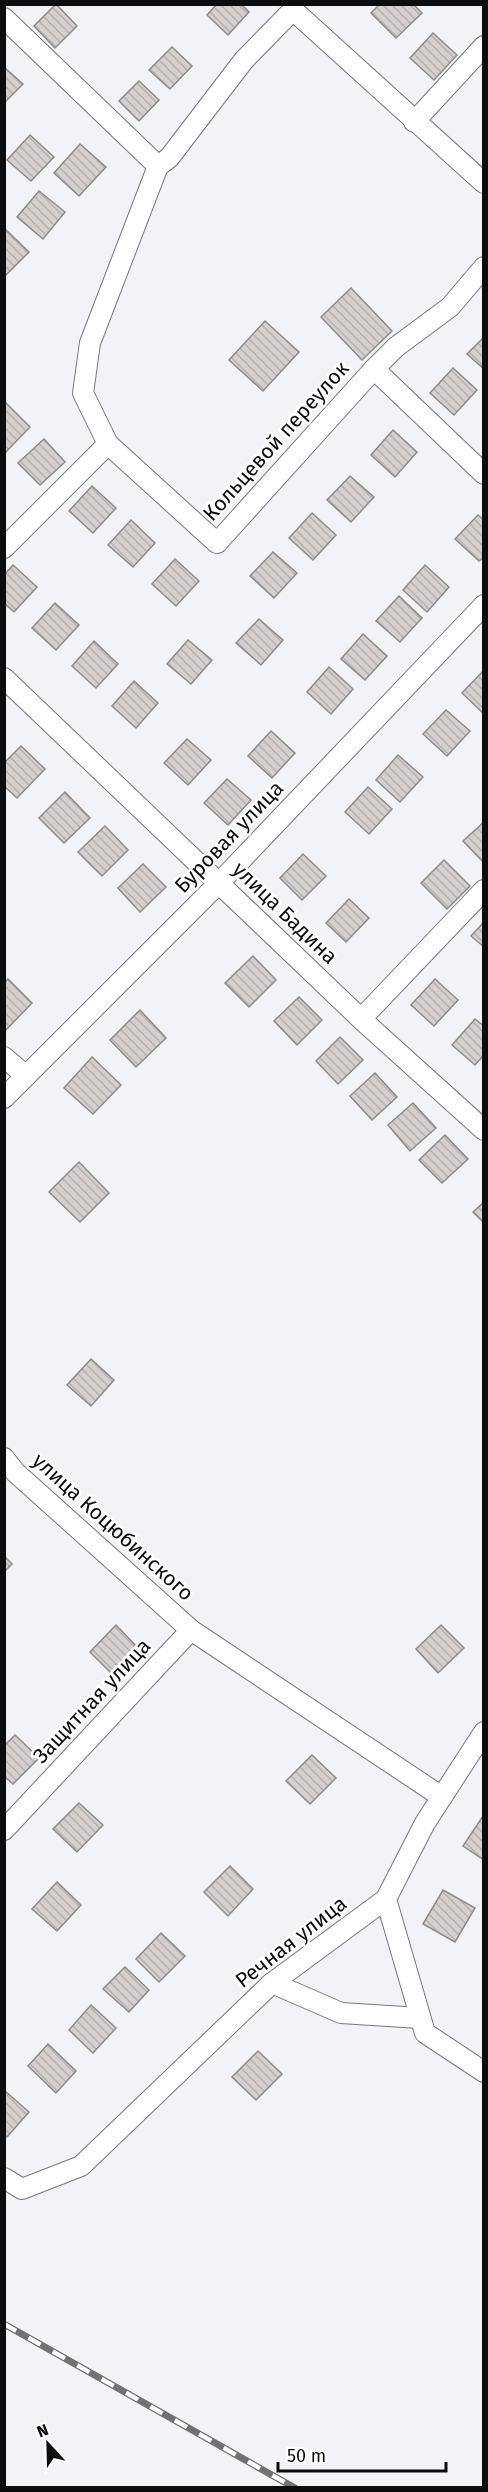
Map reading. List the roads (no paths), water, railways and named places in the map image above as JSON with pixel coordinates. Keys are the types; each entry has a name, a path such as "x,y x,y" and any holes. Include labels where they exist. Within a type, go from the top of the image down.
{"street":[{"name":"Кольцевой переулок","path":"483,183 293,10 244,60 169,158 158,166 90,343 83,393 108,444 217,543 396,346 450,307 483,267"},
{"path":"4,18 158,166"},
{"path":"414,122 483,46"},
{"name":"Кольцевой переулок","path":"374,369 483,474"},
{"path":"4,548 108,444"},
{"name":"Буровая улица","path":"4,1098 219,883 483,605"},
{"name":"улица Бадина","path":"4,678 361,1019 483,1130"},
{"path":"361,1019 483,890"},
{"path":"4,1057 26,1076"},
{"name":"улица Коцюбинского","path":"8,1471 191,1630 442,1797"},
{"name":"Защитная улица","path":"4,1830 191,1630"},
{"name":"Речная улица","path":"4,2178 22,2188 81,2166 272,1983 386,1899 425,1823 483,1732"},
{"path":"386,1899 424,2033 483,2072"},
{"path":"272,1983 341,2013 420,2018"}],"railway":[{"path":"4,2324 295,2488"}]}
